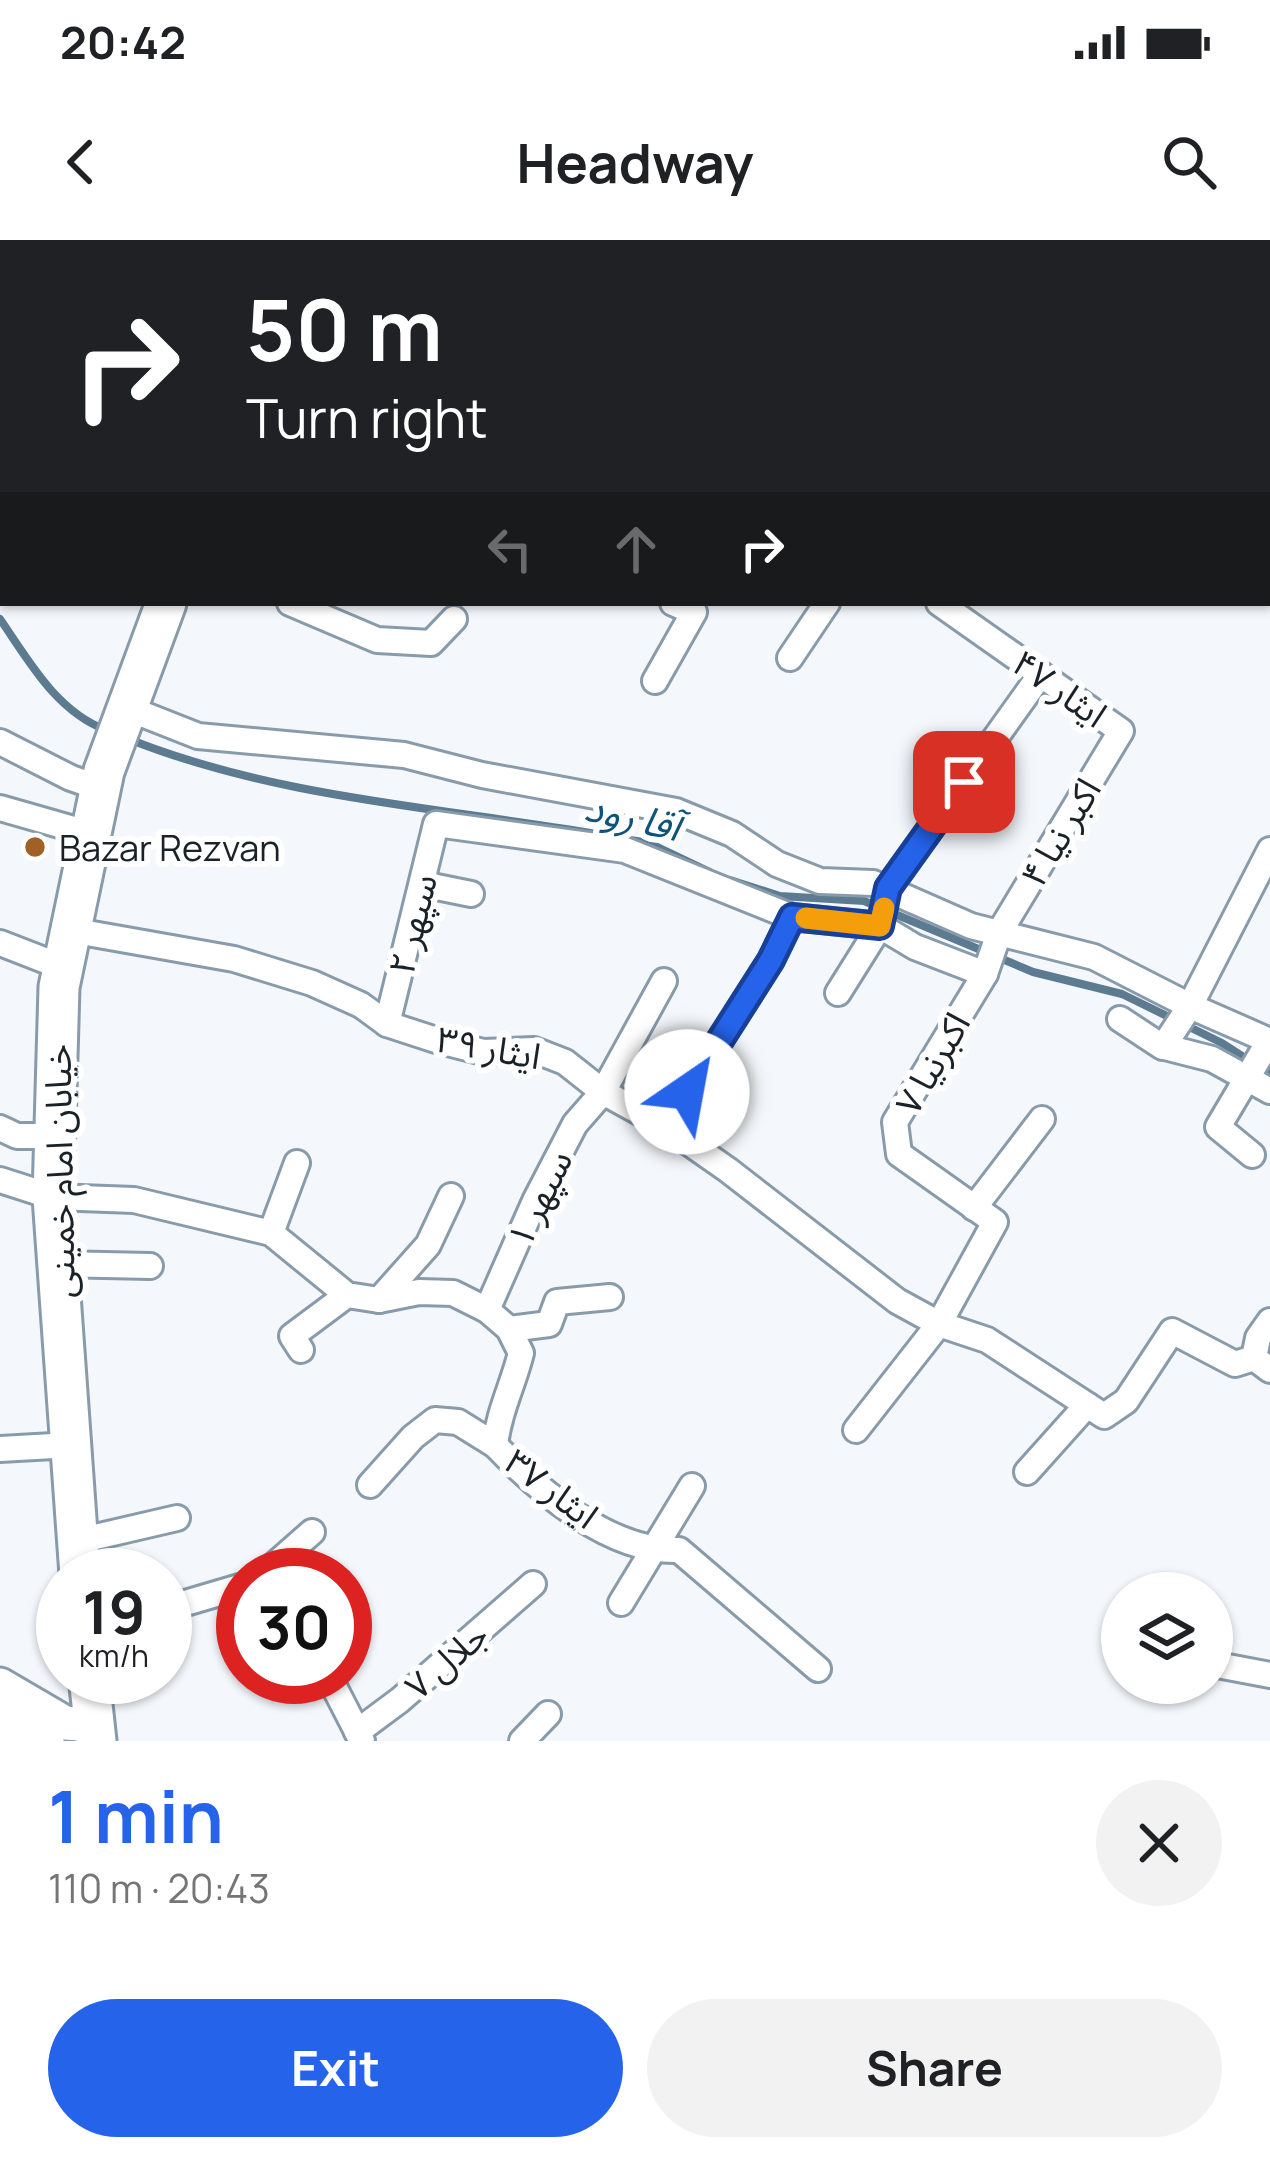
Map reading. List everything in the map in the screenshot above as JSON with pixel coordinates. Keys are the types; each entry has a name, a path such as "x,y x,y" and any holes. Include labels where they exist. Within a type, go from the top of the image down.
{"main road":[{"path":"127,708 157,607"},
{"name":"خیابان امام خمینی","path":"78,1548 53,1196 54,1136 66,949 102,780 127,708"},
{"path":"0,1685 65,1723 95,1733"},
{"path":"0,1706 47,1741"}],"street":[{"path":"297,606 377,640 431,643 454,619"},
{"path":"655,681 694,612 680,606"},
{"path":"790,658 825,606"},
{"name":"ایثار ۴۷","path":"943,606 1121,731"},
{"path":"838,993 880,926 888,888 1041,674"},
{"path":"127,708 198,736 404,755 482,775 676,811 732,834 776,863 820,881 873,883 971,926 1094,957 1270,1041 1217,1126 1252,1155"},
{"name":"اکبر نیا ۴","path":"999,933 1121,731"},
{"path":"0,742 56,771 102,780"},
{"path":"0,808 91,833"},
{"name":"سپهر ۲","path":"387,1024 436,824 625,850 792,917"},
{"path":"1163,1047 1190,1006 1270,850"},
{"path":"422,884 471,894"},
{"path":"665,1126 771,960 792,917 880,926 915,947 985,974"},
{"name":"اکبرنیا ۷","path":"985,1215 898,1154 895,1122 985,974 999,933"},
{"name":"ایثار ۳۹","path":"0,943 234,959 312,983 362,1005 387,1024 483,1052 534,1050 565,1062 603,1092 665,1126 897,1301 939,1324 987,1340 1095,1410"},
{"name":"سپهر ۱","path":"487,1310 575,1124 603,1092 664,981"},
{"path":"1120,1019 1163,1047 1212,1059 1270,1091"},
{"path":"856,1430 939,1324 985,1215 1042,1119"},
{"path":"0,1128 17,1136 54,1136"},
{"path":"272,1233 297,1163"},
{"path":"0,1180 53,1196 134,1200 272,1233 347,1295 380,1300 419,1292 453,1293 487,1310 509,1329 550,1324 557,1302 610,1297"},
{"path":"380,1300 428,1245 451,1196"},
{"path":"58,1264 150,1266"},
{"path":"301,1350 292,1336 347,1295"},
{"path":"1028,1472 1095,1410 1126,1401 1172,1331 1235,1364 1262,1364 1258,1338 1270,1321"},
{"name":"ایثار ۳۷","path":"509,1329 521,1353 500,1409 495,1444 521,1472 591,1522 652,1552 679,1550 818,1669"},
{"path":"370,1485 435,1420 458,1422 495,1444"},
{"path":"0,1449 70,1445"},
{"path":"621,1603 692,1486"},
{"path":"104,1548 177,1518"},
{"path":"294,1548 312,1532"},
{"name":"جلال ۷","path":"359,1736 532,1584"},
{"path":"1233,1668 1270,1675"},
{"path":"343,1704 359,1736"},
{"path":"522,1741 548,1714"}],"waterway":[{"name":"آقا رود","path":"0,619 58,698 106,730"},
{"name":"آقا رود","path":"131,740 188,760 305,789 603,835"},
{"name":"آقا رود","path":"624,839 649,843 710,872"},
{"name":"آقا رود","path":"730,880 780,896 864,901 1033,972 1122,994 1222,1043 1270,1074"}],"slow traffic":[{"path":"806,918 880,926 884,908"}],"place":[{"name":"Bazar Rezvan","path":"35,847"}],"route":[{"path":"687,1092 771,960 792,917 880,926 888,888 964,782"}]}
